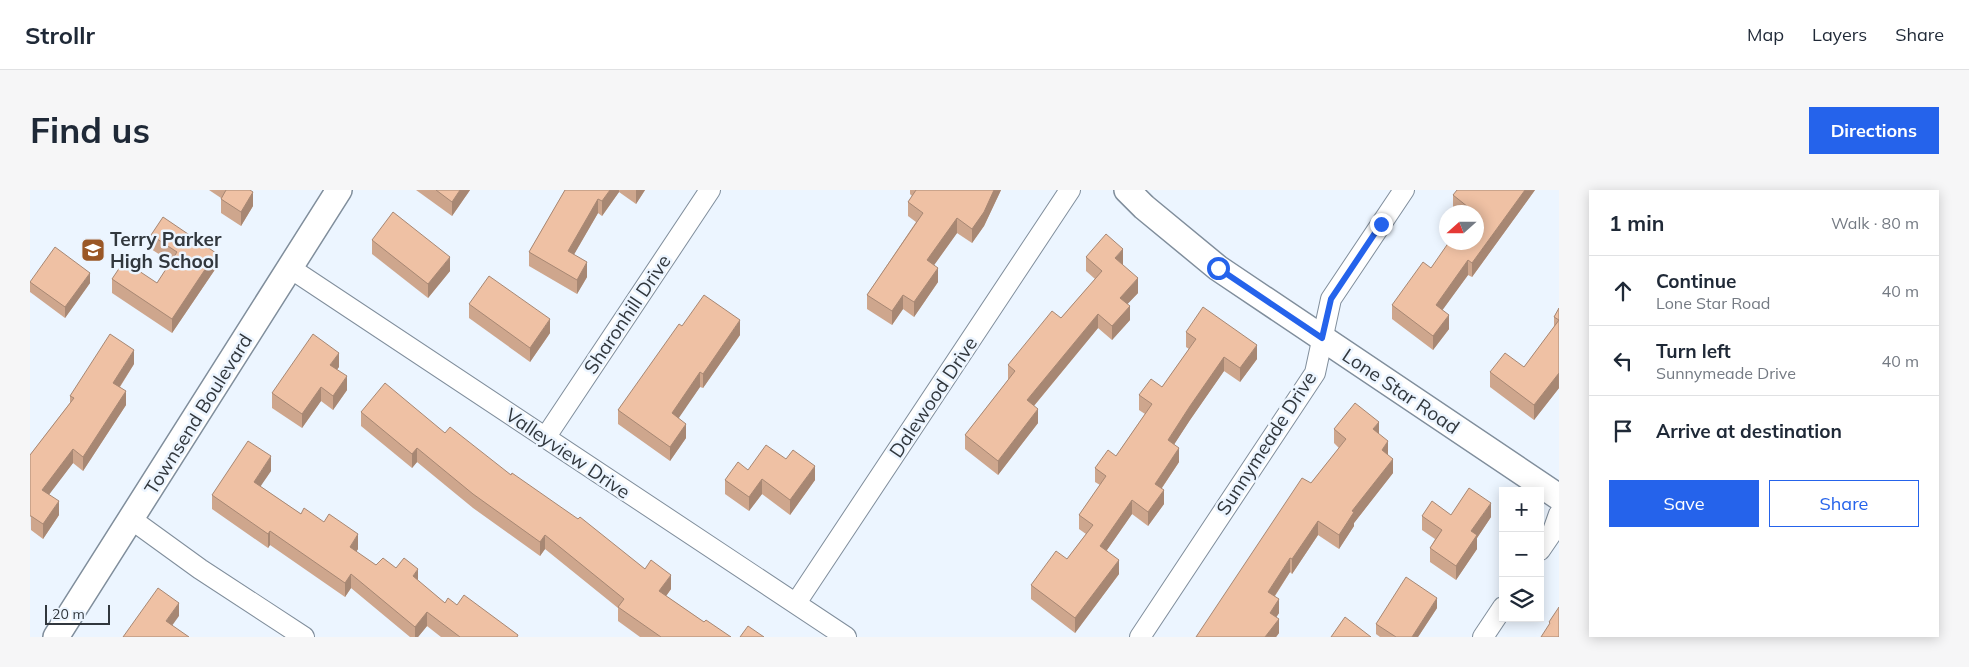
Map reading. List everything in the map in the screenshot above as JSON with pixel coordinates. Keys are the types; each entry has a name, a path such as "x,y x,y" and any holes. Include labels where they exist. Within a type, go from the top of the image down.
{"street":[{"name":"Townsend Boulevard","path":"56,637 339,190"},
{"name":"Sharonhill Drive","path":"544,438 710,190"},
{"name":"Dalewood Drive","path":"796,603 1070,190"},
{"name":"Lone Star Road","path":"1128,190 1144,207 1218,268 1559,497"},
{"name":"Sunnymeade Drive","path":"1140,637 1315,372 1331,299 1404,190"},
{"name":"Valleyview Drive","path":"290,268 846,637"},
{"path":"1544,544 1553,531 1559,514"},
{"path":"131,519 200,569 304,637"},
{"path":"1483,637 1499,613"}],"building":[{"path":"226,190 250,190 253,192 241,212 221,199"},
{"path":"436,190 460,190 452,202"},
{"path":"565,190 610,190 602,201 598,199 568,251 587,262 577,280 529,252"},
{"path":"916,190 994,190 984,212 972,229 957,218 927,260 938,268 914,302 903,295 892,311 867,295 923,213 908,202"},
{"path":"1457,190 1525,190 1484,246 1484,205 1466,205 1453,195"},
{"path":"393,212 450,257 428,284 372,240"},
{"path":"163,217 216,253 172,319 112,279 124,261 157,283 177,252 151,235"},
{"path":"1106,234 1123,249 1115,258 1138,278 1120,298 1130,306 1112,326 1098,314 1027,400 1038,409 998,461 965,435 1015,371 1008,365 1052,311 1061,318 1102,271 1086,257"},
{"path":"55,247 90,273 65,307 30,282"},
{"path":"1443,250 1481,250 1472,263 1468,260 1436,305 1449,315 1433,336 1392,305 1423,262 1431,268"},
{"path":"489,276 550,319 530,348 469,304"},
{"path":"704,295 740,320 703,374 700,372 672,413 686,424 670,447 618,410 679,324 682,326"},
{"path":"1203,307 1257,345 1240,368 1224,357 1190,406 1168,440 1179,448 1155,484 1164,490 1148,512 1132,500 1100,546 1119,560 1075,618 1031,585 1056,551 1067,559 1093,525 1079,515 1106,476 1095,468 1108,450 1116,456 1152,404 1139,395 1151,379 1162,387 1196,339 1186,332"},
{"path":"1559,308 1559,320 1554,317"},
{"path":"1559,320 1559,373 1534,405 1490,372 1505,353 1524,367"},
{"path":"110,334 134,350 113,383 126,391 83,457 73,449 42,490 59,501 43,524 30,516 30,455 74,398 70,396"},
{"path":"313,334 339,353 330,365 347,376 333,396 321,387 302,414 272,393"},
{"path":"385,383 445,433 450,427 511,475 512,473 578,519 580,517 645,569 651,560 671,575 659,591 704,622 706,620 731,637 661,637 618,607 624,599 545,535 540,542 473,494 417,448 412,454 361,412"},
{"path":"1355,403 1379,422 1373,429 1388,441 1382,450 1393,459 1352,511 1354,512 1339,535 1318,521 1292,559 1290,558 1268,592 1279,599 1270,613 1279,619 1265,637 1196,637 1302,478 1311,483 1346,439 1334,429"},
{"path":"248,441 271,456 254,482 301,514 304,508 324,522 329,514 358,534 350,547 376,565 383,558 396,568 404,558 418,569 413,576 445,603 448,598 457,605 464,595 518,635 517,637 460,637 427,612 415,627 351,574 345,583 270,531 268,534 212,495"},
{"path":"766,445 786,459 793,450 815,466 790,500 762,479 749,497 725,480 738,462 748,470"},
{"path":"1469,488 1491,503 1471,531 1477,535 1456,566 1430,548 1442,530 1422,516 1432,501 1451,515"},
{"path":"1406,577 1437,598 1412,637 1396,637 1376,624"},
{"path":"158,588 179,603 166,621 189,637 123,637"},
{"path":"1559,607 1559,637 1541,637 1549,622"},
{"path":"1345,617 1371,637 1331,637"},
{"path":"748,626 764,637 740,637"}],"place":[{"name":"Terry Parker High School","path":"93,250"}],"route":[{"path":"1218,268 1322,338 1331,299 1381,224"}]}
